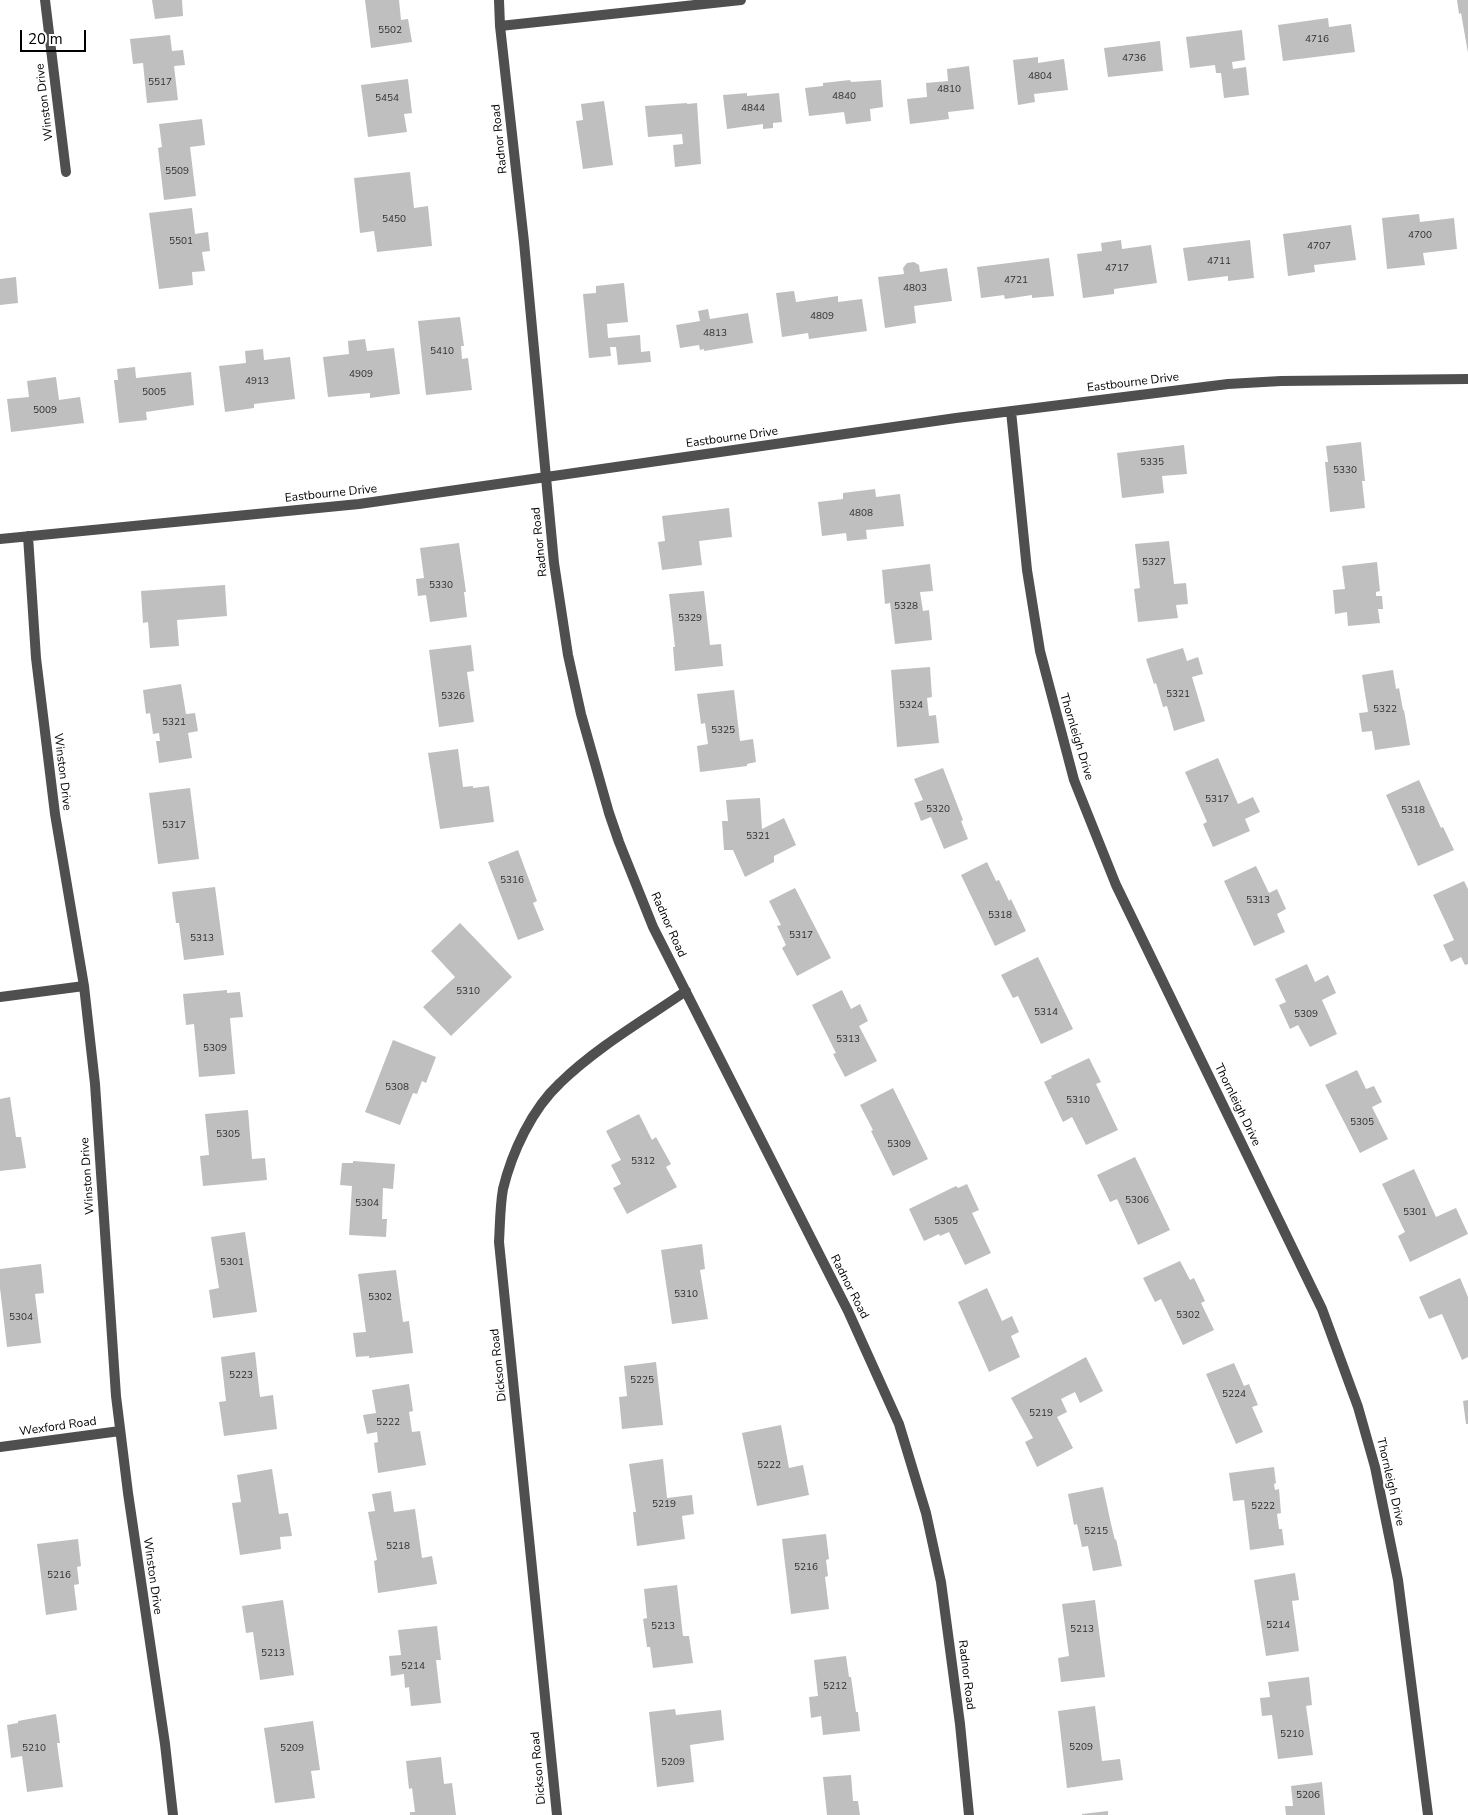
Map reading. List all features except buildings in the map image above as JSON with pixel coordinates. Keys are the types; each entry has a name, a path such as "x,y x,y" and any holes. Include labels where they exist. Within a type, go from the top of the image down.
{"street":[{"name":"Winston Drive","path":"45,0 66,172"},
{"name":"Radnor Road","path":"499,0 500,26 524,242 554,564 562,624 581,714 619,842 653,927 848,1311 899,1424 926,1513 941,1582 960,1724 969,1815"},
{"path":"500,26 741,0"},
{"name":"Eastbourne Drive","path":"0,539 359,504 1011,411 1248,382 1468,379"},
{"name":"Thornleigh Drive","path":"1011,411 1028,575 1040,651 1074,780 1116,885 1322,1309 1358,1407 1375,1467 1398,1580 1428,1815"},
{"name":"Winston Drive","path":"28,536 36,658 55,814 84,986 94,1084 112,1361 128,1493 174,1815"},
{"path":"0,997 84,986"},
{"name":"Dickson Road","path":"557,1815 499,1242 503,1189 525,1130 552,1091 589,1058 686,991"},
{"name":"Wexford Road","path":"0,1448 120,1431"}]}
